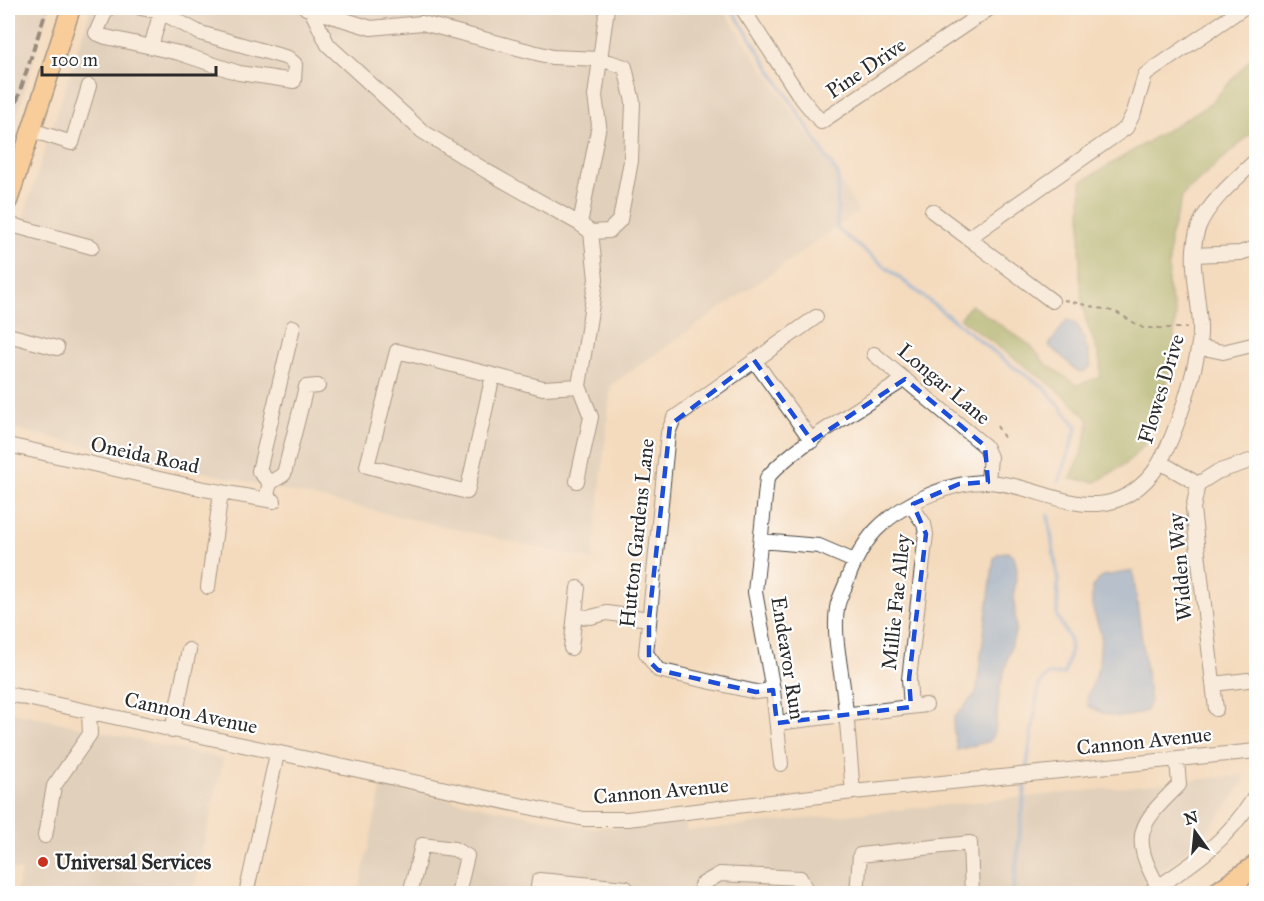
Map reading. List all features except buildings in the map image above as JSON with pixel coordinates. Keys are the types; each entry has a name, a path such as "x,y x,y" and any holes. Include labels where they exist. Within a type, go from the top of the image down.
{"highway":[{"path":"1216,894 1257,866"}],"main road":[{"path":"8,201 71,8"}],"street":[{"path":"107,8 96,33 217,64 239,73 294,81 296,64 288,57 200,33 161,10 141,8"},
{"path":"577,481 591,417 579,386 596,279 586,228 598,125 595,96 608,8"},
{"name":"Pine Drive","path":"742,8 821,123 990,8"},
{"path":"970,237 1126,128 1134,112 1145,75 1242,8"},
{"path":"308,9 371,28 422,23 552,57 600,58 625,67 633,102 631,161 620,220 609,231 586,228 422,131 328,45 308,9"},
{"path":"151,47 161,10"},
{"path":"31,130 72,142 89,86"},
{"name":"Flowes Drive","path":"853,792 837,634 837,606 854,561 876,530 911,505 959,484 988,482 1011,486 1071,504 1091,505 1124,495 1151,474 1160,462 1177,422 1199,347 1200,328 1193,246 1199,226 1208,209 1257,160"},
{"path":"932,211 1057,300"},
{"path":"8,224 92,247"},
{"path":"1194,255 1240,253 1257,248"},
{"name":"Hutton Gardens Lane","path":"773,690 756,692 658,670 646,653 670,424 674,418 816,317"},
{"path":"293,327 260,471 270,483 284,474 306,387 318,386"},
{"path":"8,335 57,348"},
{"path":"1199,347 1223,352 1257,344"},
{"path":"493,375 467,492 367,466 397,351 493,375 543,388 579,386"},
{"name":"Longar Lane","path":"874,354 985,446 990,457 988,482"},
{"path":"754,360 812,441"},
{"name":"Endeavor Run","path":"781,764 773,690 755,592 767,478 775,468 812,441 905,379"},
{"name":"Oneida Road","path":"8,445 221,492 270,500 270,483"},
{"name":"Widden Way","path":"1216,710 1193,509 1198,484 1217,472 1257,459"},
{"path":"1160,462 1198,484"},
{"path":"208,587 221,492"},
{"name":"Millie Fae Alley","path":"911,505 924,524 926,534 909,679 911,707"},
{"path":"761,541 819,546 854,561"},
{"path":"571,648 578,588"},
{"path":"575,616 591,617 607,614 649,619"},
{"path":"172,731 189,650"},
{"path":"1213,684 1248,681"},
{"name":"Cannon Avenue","path":"8,694 584,819 628,819 853,792 1257,751"},
{"path":"777,723 926,705"},
{"path":"45,836 54,786 90,734 90,713"},
{"path":"246,894 277,754"},
{"path":"1177,759 1179,785 1150,813 1142,832 1143,860 1153,890 1202,858 1237,824 1257,795"},
{"path":"857,894 860,855 970,843 972,894"},
{"path":"410,894 422,845 454,849 467,856 458,894"},
{"path":"700,894 701,885 720,874 800,878 808,894"},
{"path":"537,894 539,880 626,888 625,894"}],"path":[{"path":"1057,300 1116,312 1143,328 1187,328"},
{"path":"997,426 1006,441"}],"highlighted area":[{"path":"754,360 812,441 905,379 985,446 988,482 959,484 913,504 926,534 909,679 911,707 777,723 773,690 756,692 658,670 649,661 649,619 670,425"}],"shaded area":[{"path":"8,8 50,8 8,144"},
{"path":"91,8 722,8 815,146 819,144 859,212 611,385 593,560 8,428 8,264"},
{"path":"8,711 223,759 193,893 16,893 21,871 8,868"},
{"path":"1244,775 1244,781 1233,798 1209,829 1166,870 1129,893 358,894 382,786 589,828 686,823 686,831"}],"green space":[{"path":"1256,53 1256,129 1183,195 1170,238 1168,287 1176,315 1172,357 1161,404 1145,444 1126,464 1096,482 1070,479 1082,453 1089,420 1043,379 960,318 971,305 1030,345 1045,363 1077,385 1100,377 1100,360 1087,324 1080,283 1081,182 1210,104"}],"water":[{"path":"1067,320 1077,325 1085,342 1091,365 1083,372 1077,371 1049,345"},
{"path":"1007,552 1014,556 1017,569 1014,594 1016,629 1000,687 995,732 990,741 957,750 954,718 976,693 994,558 999,553"},
{"path":"1133,571 1150,702 1146,711 1123,717 1109,715 1088,706 1087,698 1099,666 1101,634 1092,606 1092,587 1103,576"}],"waterway":[{"path":"731,8 838,175 837,229 1011,365 1045,388 1077,427 1059,481"},
{"path":"1026,772 1039,685 1047,675 1064,674 1071,649 1069,638 1057,616 1058,580 1048,515"},
{"path":"1013,894 1026,779"}],"railway":[{"path":"8,128 47,8"}],"place":[{"name":"Universal Services","path":"43,862"}]}
